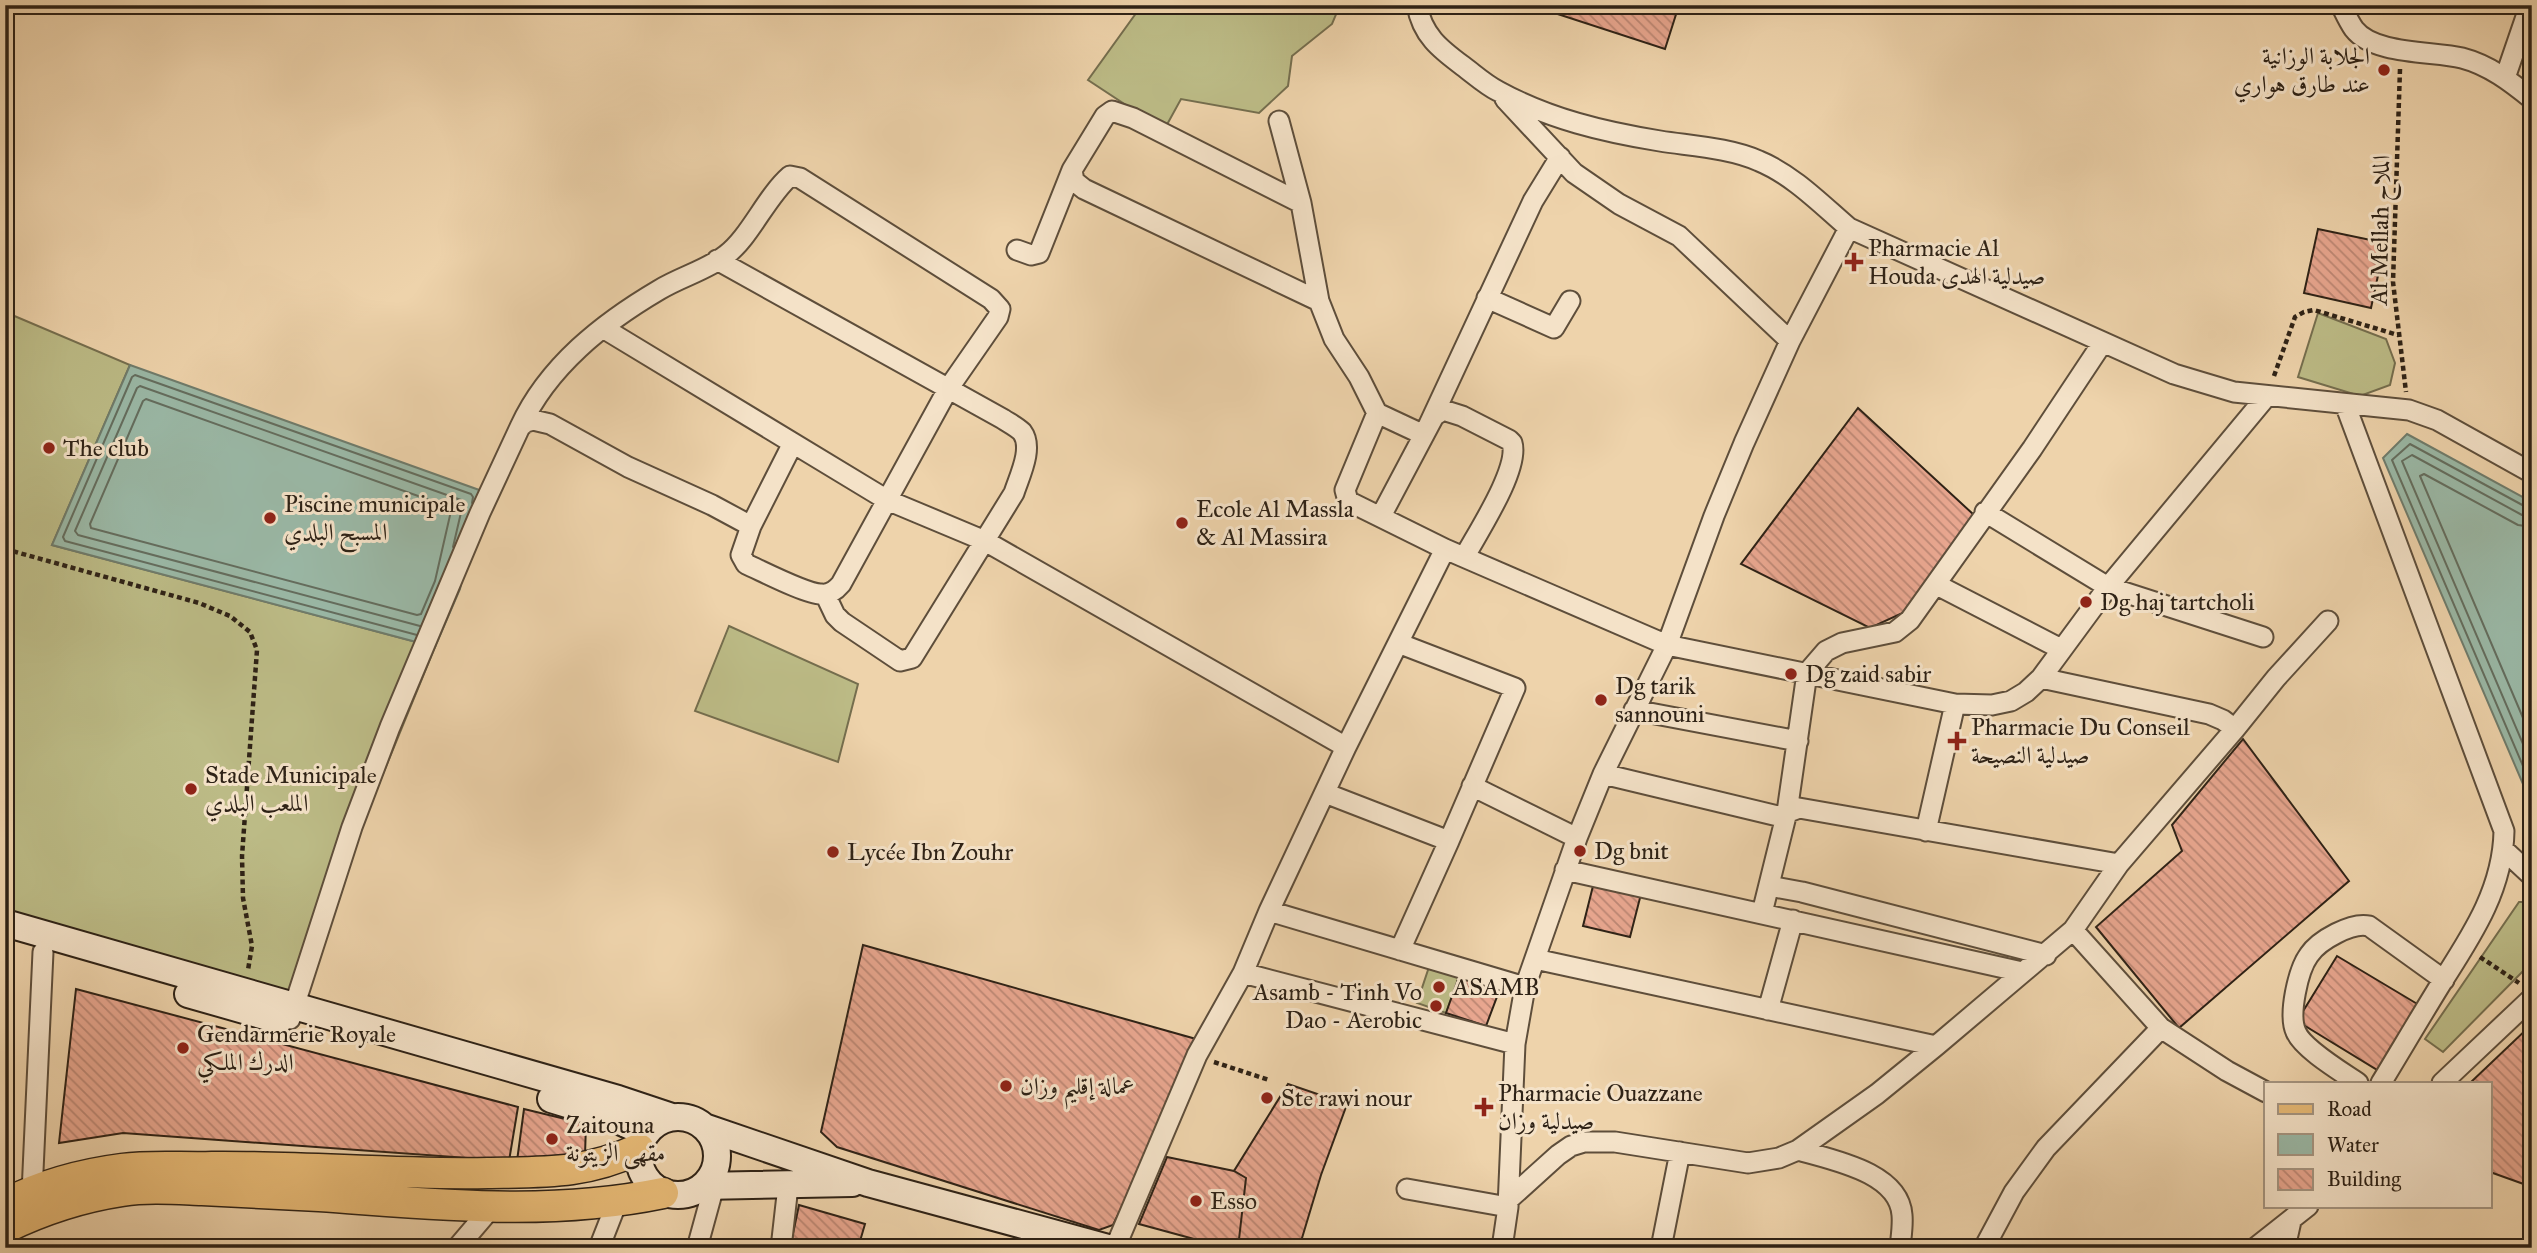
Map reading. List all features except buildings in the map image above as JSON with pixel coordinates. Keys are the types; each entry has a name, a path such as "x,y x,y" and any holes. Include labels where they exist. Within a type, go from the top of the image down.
{"main road":[{"path":"5,923 246,991 291,1015 613,1118 642,1141"},
{"path":"5,941 618,1099 672,1117 684,1117 704,1127 868,1183 1108,1248"},
{"path":"18,1199 85,1176 124,1168 264,1167 429,1174 574,1170 599,1165 642,1141 658,1122 672,1117"},
{"path":"704,1127 716,1150 716,1164 708,1186"},
{"path":"642,1141 639,1163 643,1176 663,1193 677,1196 708,1186 868,1183"},
{"path":"5,1227 54,1208 124,1191 165,1189 265,1193 491,1208 573,1206 617,1202 663,1193"}],"street":[{"path":"1417,5 1427,34 1442,50 1496,90 1574,173 1597,190 1679,236 1790,341"},
{"path":"2341,5 2355,31 2381,45 2462,58 2505,78 2532,99"},
{"path":"2505,78 2530,5"},
{"path":"1496,90 1538,110 1574,122 1620,134 1759,160 1783,174 1849,228 2174,374 2234,392 2266,397 2409,410 2437,420 2532,472"},
{"path":"1017,250 1031,256 1039,253 1072,170 1105,116 1112,111 1133,118 1301,203"},
{"path":"1279,121 1301,203 1319,301 1334,339 1359,377 1377,413 1424,435"},
{"path":"1424,435 1533,201 1560,157"},
{"path":"1072,170 1074,181 1083,189 1319,301"},
{"path":"291,1015 352,827 390,727 529,407 575,351 603,328 659,290 729,253 787,178 794,176 1000,309 998,317 948,389 841,584 836,590 825,594 812,592 746,564 740,555 751,526 793,443"},
{"path":"1503,1248 1514,1044 1525,987 1565,870 1602,774 1667,645 1714,516 1790,341 1849,228"},
{"path":"718,260 1014,426 1022,432 1026,442 1014,493 912,658 900,661 842,622 835,615 825,594"},
{"path":"1487,298 1555,328 1570,301"},
{"path":"603,328 887,500 985,541 1346,747"},
{"path":"1762,914 1787,812 1807,673 1826,651 1895,632 1910,620 2032,449 2103,342"},
{"path":"1377,413 1345,490 1348,501 1445,549 1667,645 1955,704 1984,706 2011,701 2041,678 2108,587 2266,397"},
{"path":"2345,404 2504,831 2504,849 2492,895 2465,948 2382,1082"},
{"path":"1381,516 1437,412 1448,410 1509,440 1514,446 1504,484 1465,556"},
{"path":"520,427 533,420 550,424 628,467 751,526"},
{"path":"1985,512 2108,587 2263,637"},
{"path":"1115,1248 1197,1055 1243,974 1269,911 1346,747 1445,549"},
{"path":"1937,585 2061,649"},
{"path":"1507,1204 1571,1146 1584,1142 1615,1142 1748,1163 1779,1158 1798,1150 1877,1094 2073,930 2119,864 2276,678 2328,621"},
{"path":"1398,643 1515,688 1400,950"},
{"path":"2041,678 2209,714 2235,729"},
{"path":"1926,831 1955,704"},
{"path":"1634,710 1797,741"},
{"path":"1602,774 1778,816 1799,808 2119,864"},
{"path":"1472,786 1577,838"},
{"path":"1325,793 1448,841"},
{"path":"2504,849 2532,876"},
{"path":"1565,870 2022,972"},
{"path":"1769,886 1802,892 2046,955"},
{"path":"1269,911 1525,987"},
{"path":"1768,1010 1793,920"},
{"path":"2357,1082 2303,1042 2295,1030 2292,1020 2298,982 2309,954 2315,947 2351,926 2361,924 2370,926 2444,980"},
{"path":"2073,930 2161,1028 2217,1065 2264,1091"},
{"path":"18,1199 43,952"},
{"path":"1535,959 1936,1046"},
{"path":"1243,974 1514,1044"},
{"path":"2443,1082 2526,991"},
{"path":"1984,1248 2014,1192 2046,1148 2161,1028"},
{"path":"1798,1150 1857,1168 1891,1187 1902,1213 1900,1248"},
{"path":"1661,1248 1680,1152"},
{"path":"697,1248 708,1186"},
{"path":"781,1248 788,1186"},
{"path":"1408,1189 1507,1204"},
{"path":"599,1248 617,1202"},
{"path":"457,1248 491,1208"},
{"path":"2255,1248 2306,1208"},
{"path":"2285,1248 2291,1221"}],"path":[{"name":"Al Mellah الملاح","path":"2401,50 2393,282 2409,410"},
{"path":"2266,397 2295,317 2304,312 2314,310 2398,335"},
{"path":"5,549 199,603 230,616 250,632 257,650 242,856 243,898 252,946 246,991"},
{"path":"2465,948 2526,991"},
{"path":"1230,1068 1269,1080"}],"shaded area":[{"path":"1142,5 1340,5 1332,24 1292,56 1288,86 1259,113 1181,99 1164,130 1088,80"},
{"name":"Stade Municipale الملعب البلدي","path":"5,312 130,365 52,545 435,647 287,1008 5,930"},
{"path":"2318,313 2386,339 2395,363 2390,385 2360,396 2298,377"},
{"path":"729,626 858,684 838,762 695,711"},
{"path":"2519,902 2532,902 2532,962 2443,1052 2425,1039"},
{"name":"ASAMB","path":"1431,961 1461,971 1446,1013 1417,1003"}],"water":[{"name":"Piscine municipale المسبح البلدي","path":"130,365 482,491 460,589 435,647 52,545"},
{"path":"2407,434 2532,502 2532,805 2383,458"}],"place":[{"name":"الجلابة الوزانية عند طارق هواري","path":"2384,70"},
{"name":"Pharmacie Al Houda صيدلية الهدى","path":"1854,262"},
{"name":"The club","path":"49,448"},
{"name":"Piscine municipale المسبح البلدي","path":"270,518"},
{"name":"Ecole Al Massla & Al Massira","path":"1182,523"},
{"name":"Dg haj tartcholi","path":"2086,602"},
{"name":"Dg zaid sabir","path":"1791,674"},
{"name":"Dg tarik sannouni","path":"1601,700"},
{"name":"Pharmacie Du Conseil صيدلية النصيحة","path":"1957,741"},
{"name":"Stade Municipale الملعب البلدي","path":"191,789"},
{"name":"Dg bnit","path":"1580,851"},
{"name":"Lycée Ibn Zouhr","path":"833,852"},
{"name":"ASAMB","path":"1439,987"},
{"name":"Asamb - Tinh Vo Dao - Aerobic","path":"1436,1006"},
{"name":"Gendarmerie Royale الدرك الملكي","path":"183,1048"},
{"name":"عمالة إقليم وزان","path":"1006,1086"},
{"name":"Ste rawi nour","path":"1267,1098"},
{"name":"Pharmacie Ouazzane صيدلية وزان","path":"1484,1107"},
{"name":"Zaitouna مقهى الزيتونة","path":"552,1139"},
{"name":"Esso","path":"1196,1201"}]}
